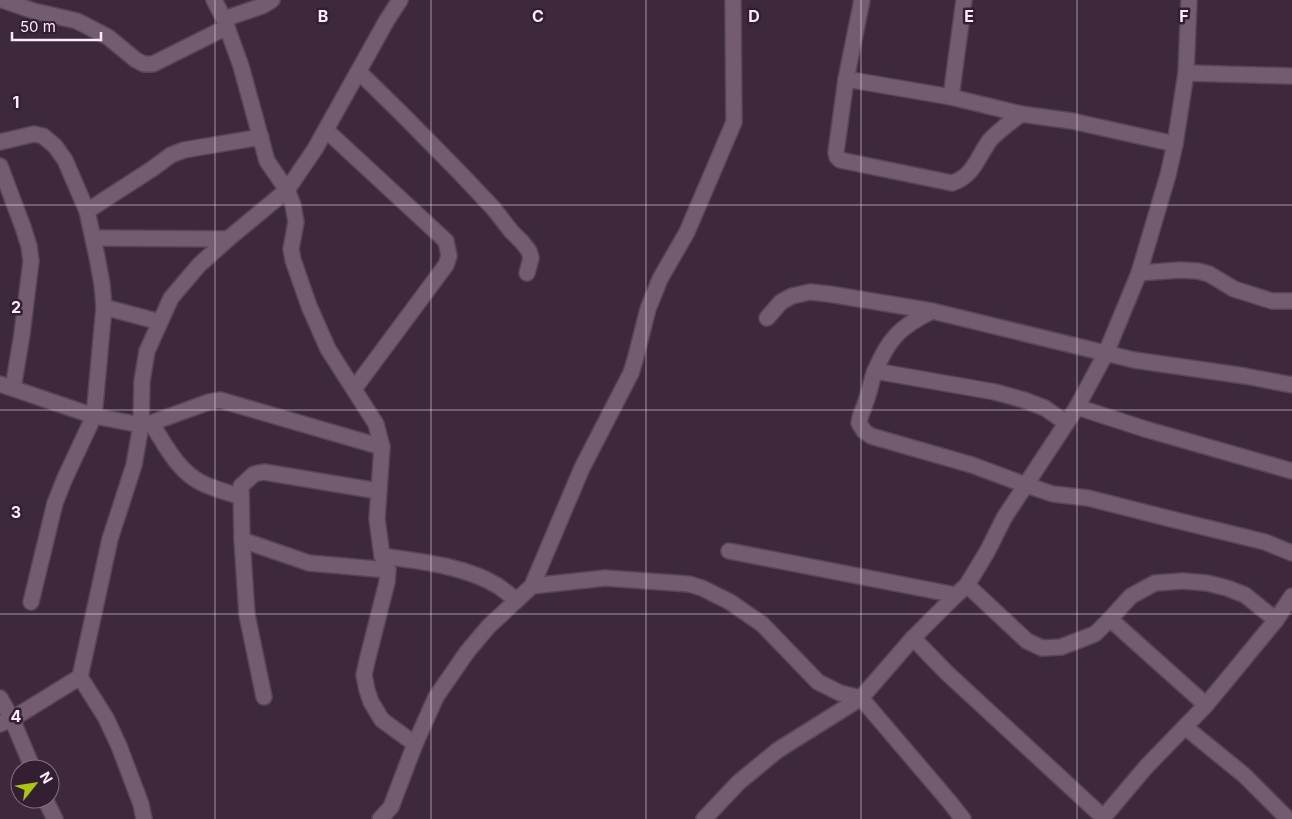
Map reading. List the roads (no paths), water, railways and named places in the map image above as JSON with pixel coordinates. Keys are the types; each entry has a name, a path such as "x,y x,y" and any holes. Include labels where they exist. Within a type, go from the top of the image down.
{"street":[{"path":"2,0 34,11 77,21 108,37 136,60 144,64 153,64 225,23 272,0"},
{"path":"214,0 241,66 268,161 287,190 293,205 296,222 291,249 309,306 328,349 376,424 382,448 377,519 385,563 385,593 364,676 367,690 382,720 415,744"},
{"path":"144,819 141,804 120,746 106,718 80,677 110,539 146,424 142,381 147,351 171,298 199,266 228,239 287,190 315,149 400,0"},
{"path":"380,819 391,807 415,744 436,697 467,652 489,626 532,586 582,468 631,373 648,309 660,279 687,232 734,122 733,0"},
{"path":"862,0 846,79 836,152 840,160 952,183 960,180 968,173 990,140 1021,114"},
{"path":"951,97 964,0"},
{"path":"704,819 739,782 778,750 861,698 913,638 962,590 988,552 1004,518 1077,407 1106,353 1139,273 1168,175 1175,144 1186,73 1189,0"},
{"path":"359,72 462,175 522,242 529,251 531,258 527,273"},
{"path":"1186,73 1292,76"},
{"path":"846,79 951,97 1021,114 1072,121 1175,144"},
{"path":"326,130 446,241 449,256 446,265 354,389"},
{"path":"0,142 34,134 44,136 55,146 65,160 86,211 102,284 104,307 94,416 55,503 31,602"},
{"path":"86,211 172,155 184,150 261,137"},
{"path":"0,166 23,227 31,261 22,334 6,386 94,416 146,424 220,400 382,448"},
{"path":"93,238 228,239"},
{"path":"1139,273 1180,270 1198,271 1208,274 1234,289 1272,301 1292,301"},
{"path":"767,318 781,302 792,296 810,292 845,296 932,311 1134,360 1245,376 1292,385"},
{"path":"104,307 160,322"},
{"path":"932,311 914,320 890,341 875,371 858,423 871,436 972,465 1053,494 1088,498 1265,542 1292,553"},
{"path":"875,371 1004,395 1045,408 1066,423"},
{"path":"1077,407 1145,429 1292,471"},
{"path":"146,424 178,465 187,473 200,482 240,497"},
{"path":"264,697 247,615 240,497 241,486 254,474 264,472 378,491"},
{"path":"242,540 308,563 430,562 479,577 498,586 517,600"},
{"path":"729,551 962,590 1027,640 1042,648 1061,647 1095,634 1110,620 1130,596 1155,583 1183,580 1207,584 1245,595 1276,620"},
{"path":"532,586 605,578 689,584 702,588 730,602 762,624 818,682 840,693 861,698 963,819"},
{"path":"913,638 947,674 1102,818 1146,767 1206,706 1276,620 1292,596"},
{"path":"1110,620 1206,706"},
{"path":"6,721 80,677"},
{"path":"0,698 6,721 27,759"},
{"path":"1185,727 1244,775 1288,819"}]}
